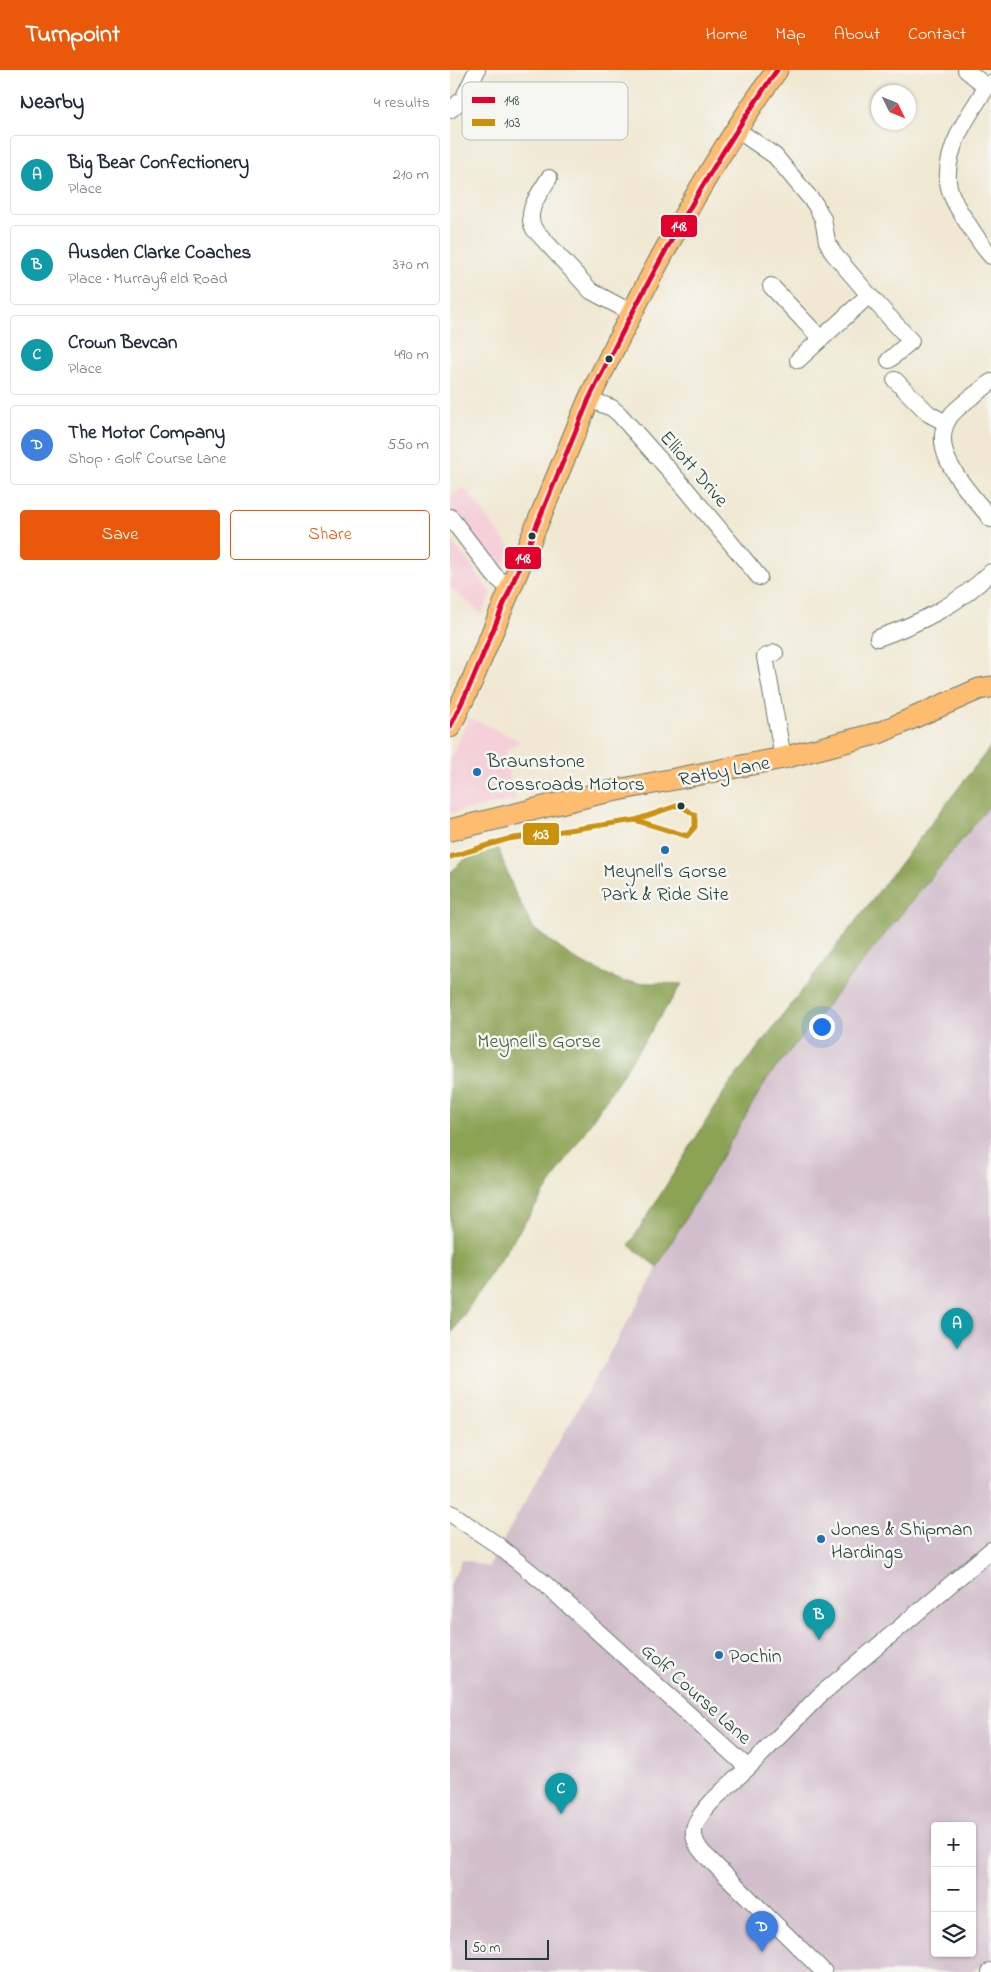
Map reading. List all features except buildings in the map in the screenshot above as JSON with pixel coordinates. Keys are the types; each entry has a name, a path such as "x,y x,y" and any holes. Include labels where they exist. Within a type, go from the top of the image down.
{"main road":[{"path":"450,727 511,590 589,399 632,313 736,129 777,70"},
{"name":"Ratby Lane","path":"450,830 596,794 783,758 879,733 979,689 991,687"},
{"path":"450,842 499,817"}],"street":[{"path":"471,82 477,70"},
{"path":"966,70 989,85 967,117 956,143 948,165 948,184 958,210 991,256"},
{"path":"450,110 462,99"},
{"path":"736,129 776,156 815,204 823,219 827,240 833,253 868,295 911,341 889,360"},
{"path":"549,178 531,210 529,217 534,229 591,291 632,313"},
{"path":"771,286 821,339"},
{"path":"798,360 868,295"},
{"path":"895,380 929,414 946,423"},
{"path":"991,382 953,413 946,423 942,436 946,458 991,519"},
{"name":"Elliott Drive","path":"589,399 612,408 619,414 759,577"},
{"path":"450,516 494,575 511,590"},
{"path":"878,638 909,627 932,615 971,590 991,572"},
{"path":"775,653 765,657 783,758"},
{"name":"Golf Course Lane","path":"450,1513 496,1544 544,1583 748,1768 701,1814 694,1832 696,1844 824,1972"},
{"path":"748,1768 819,1696 991,1550"}],"shaded area":[{"path":"464,487 510,548 499,575 450,510 450,497"},
{"path":"450,539 491,593 482,614 450,587"},
{"path":"469,717 520,741 504,752 516,800 450,813 450,760"},
{"path":"991,786 991,1961 971,1972 450,1972 450,1585 462,1559 488,1567 657,1267 767,1079"}],"green space":[{"path":"991,746 991,804 767,1079 657,1267 629,1245 728,1086"},
{"name":"Meynell's Gorse","path":"498,848 515,893 534,929 576,960 624,982 682,984 450,1336 450,873 463,860"}],"transit line":[{"name":"148","path":"450,727 472,681 589,399 610,356 700,190 750,109 777,70"},
{"name":"103","path":"679,805 695,815 695,827 687,836 635,820 679,805"},
{"name":"103","path":"450,857 508,839 635,820"}],"place":[{"name":"Braunstone Crossroads Motors","path":"477,772"},
{"name":"Meynell's Gorse Park & Ride Site","path":"665,850"},
{"name":"Big Bear Confectionery","path":"957,1349"},
{"name":"Jones & Shipman Hardings","path":"821,1539"},
{"name":"Ausden Clarke Coaches","path":"819,1640"},
{"name":"Pochin","path":"719,1655"},
{"name":"Crown Bevcan","path":"561,1814"},
{"name":"The Motor Company","path":"762,1952"}]}
